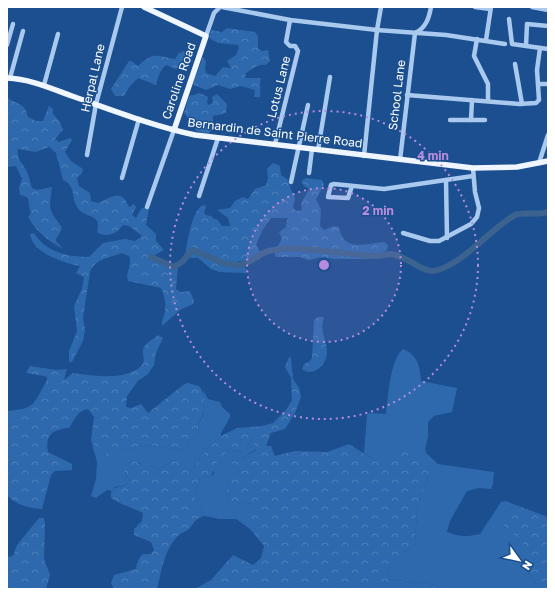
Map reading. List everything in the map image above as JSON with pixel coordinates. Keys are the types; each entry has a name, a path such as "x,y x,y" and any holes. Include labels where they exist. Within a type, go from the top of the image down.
{"main road":[{"name":"Caroline Road","path":"144,7 206,36 174,130"},
{"name":"Bernardin de Saint Pierre Road","path":"8,78 30,80 174,130 218,138 473,168 517,167 548,161"}],"street":[{"name":"Herpal Lane","path":"87,155 96,104 122,7"},
{"path":"206,36 214,13 221,7 290,20 486,40 505,44"},
{"path":"364,156 377,30 381,7"},
{"path":"415,33 420,31 427,21 431,7"},
{"path":"475,7 491,8 486,40"},
{"path":"532,7 548,10"},
{"path":"509,19 511,44 548,49"},
{"name":"Lotus Lane","path":"275,144 298,51 295,46 290,46 286,42 290,20"},
{"path":"7,44 13,24"},
{"path":"526,46 527,24 548,26"},
{"path":"8,78 23,31"},
{"name":"School Lane","path":"400,160 415,33"},
{"path":"44,85 58,34"},
{"path":"477,39 474,56 488,84 488,101"},
{"path":"407,95 521,104 538,102 540,48"},
{"path":"515,64 521,104"},
{"path":"318,150 330,78"},
{"path":"539,84 547,83"},
{"path":"471,120 472,100"},
{"path":"291,182 308,105"},
{"path":"122,178 139,119"},
{"path":"450,120 484,120"},
{"path":"148,207 174,130"},
{"path":"539,163 548,135"},
{"path":"199,196 218,138"},
{"path":"309,173 312,149"},
{"path":"403,233 430,241 440,241 471,224 479,213 473,168"},
{"path":"352,186 348,198 329,198 327,196 331,185 334,184 384,189 473,176"},
{"path":"446,180 447,238"}],"green space":[{"path":"227,28 255,32 258,36 258,48 262,51 268,50 270,61 266,65 258,66 248,71 245,78 261,78 260,97 254,97 255,90 241,86 230,89 218,85 206,90 194,85 193,83 203,57 206,61 206,73 215,76 223,67 231,68 227,61 236,55 239,48 238,45 218,43 209,38 211,30 222,32"},
{"path":"184,51 188,60 176,69 166,65 158,76 156,85 138,78 130,86 124,96 115,96 111,89 129,61 138,66 151,56 175,59 179,53"},
{"path":"200,93 208,97 207,103 209,105 213,103 212,97 217,94 227,104 226,113 213,116 213,128 209,134 195,131 197,121 189,120 184,113 189,96"},
{"path":"7,98 23,107 28,117 36,121 43,121 49,106 53,109 53,114 60,122 63,130 55,139 59,142 70,138 72,140 65,152 71,161 83,169 82,173 77,178 79,186 90,193 91,201 98,203 112,197 119,196 126,201 129,207 134,204 136,207 132,215 136,218 141,209 147,206 149,208 146,225 156,234 156,241 164,250 155,255 154,259 166,266 178,266 176,289 181,292 190,291 194,301 193,304 180,310 162,326 165,304 161,288 128,281 127,274 130,262 129,256 122,253 103,259 93,267 90,272 83,318 85,330 83,341 72,362 69,362 69,351 77,331 74,306 82,289 84,277 76,273 80,266 58,260 42,252 32,241 30,234 34,233 44,245 58,252 73,256 89,257 103,243 125,239 135,241 142,236 129,226 123,225 109,235 98,233 97,221 79,210 77,207 70,185 63,180 56,153 49,147 36,152 18,149 19,158 27,172 32,188 37,190 52,187 50,203 51,210 62,229 56,241 63,249 39,232 28,217 31,213 27,197 20,195 19,187 22,179 16,166 7,167"},
{"path":"273,163 280,166 281,175 287,179 295,199 293,207 296,211 302,210 301,204 309,189 304,186 301,181 306,178 322,180 324,185 316,199 321,209 320,226 324,230 334,226 339,227 341,235 345,240 356,245 384,242 388,245 387,250 371,259 335,259 322,257 308,260 300,257 276,257 274,252 282,239 279,232 285,228 288,218 271,218 262,231 256,245 262,255 259,260 239,261 231,266 244,267 247,269 246,273 219,272 211,269 198,258 186,258 185,256 193,219 200,207 204,205 206,207 204,213 214,219 217,219 222,226 230,226 228,218 217,210 230,208 235,201 243,197 248,199 255,189 266,185 268,178 267,169"},
{"path":"318,317 324,317 322,328 327,352 325,361 322,365 315,371 311,372 302,369 304,364 309,362 312,358 314,320"},
{"path":"158,335 163,338 156,353 154,365 148,374 138,381 127,396 126,407 131,408 141,404 148,413 183,385 188,383 199,386 202,390 204,410 198,424 199,435 189,441 188,447 184,449 175,450 151,446 138,447 121,451 115,461 106,456 108,446 104,450 98,449 91,440 94,417 88,409 84,410 77,416 69,428 59,430 51,434 49,437 47,446 48,452 72,464 72,470 55,471 51,475 42,509 23,505 10,498 7,495 7,411 24,409 33,404 47,380 47,377 44,376 26,373 30,366 56,370 67,369 64,380 73,373 109,376 128,373 136,370 142,365 144,361 143,348"},
{"path":"403,349 412,354 417,361 421,381 457,388 452,412 434,416 428,422 428,437 425,449 427,454 438,464 494,472 491,489 479,488 467,491 450,521 447,532 463,536 480,534 501,502 506,501 516,505 503,513 503,525 528,547 527,570 539,589 440,589 436,585 387,579 388,572 396,558 415,544 417,509 429,474 376,461 364,453 367,415 369,413 386,414 392,370 395,361"},
{"path":"289,357 291,358 293,379 299,388 301,397 295,413 285,429 271,433 266,446 271,446 275,456 295,451 327,452 349,444 376,461 409,446 425,460 429,474 417,509 415,544 393,562 388,572 387,579 436,585 440,589 195,589 211,580 233,555 253,565 261,558 264,546 250,529 251,504 229,501 226,491 235,470 231,460 242,459 256,450 254,436 246,451 240,452 229,449 217,463 211,477 209,478 204,476 199,480 195,498 205,516 197,519 189,529 179,535 168,550 157,589 114,589 111,583 114,575 136,569 138,561 143,554 151,554 154,550 151,542 134,535 134,529 142,521 143,513 120,503 111,497 113,489 126,485 129,480 125,472 125,463 130,459 140,464 147,458 151,465 158,470 171,462 181,462 191,471 210,445 221,436 237,428 262,426 273,423 286,410 292,400 291,378 285,367"},
{"path":"203,390 208,399 220,402 222,407 230,414 230,417 221,433 221,436 210,445 191,471 181,462 171,462 158,470 151,465 134,462 125,472 129,480 126,485 115,487 112,491 107,490 96,498 91,496 96,479 97,462 91,440 98,448 108,445 121,451 146,446 155,446 175,450 184,449 188,447 189,441 199,435 198,424 204,412"},
{"path":"254,436 256,449 242,459 226,491 229,501 252,504 250,529 236,519 219,519 205,516 195,498 199,480 204,476 209,478 214,474 214,468 222,455 229,449 240,452 247,449"},
{"path":"516,505 548,517 548,589 539,589 527,570 527,547 503,525 503,513"},
{"path":"39,518 44,518 45,523 44,559 50,575 46,589 7,589 7,557 13,556 17,545"}],"waterway":[{"path":"151,257 174,267 182,262 192,250 226,264 238,265 247,263 268,251 312,249 376,256 391,254 402,257 424,269 433,271 444,268 465,255 515,215 522,213 540,214 548,212"}]}
